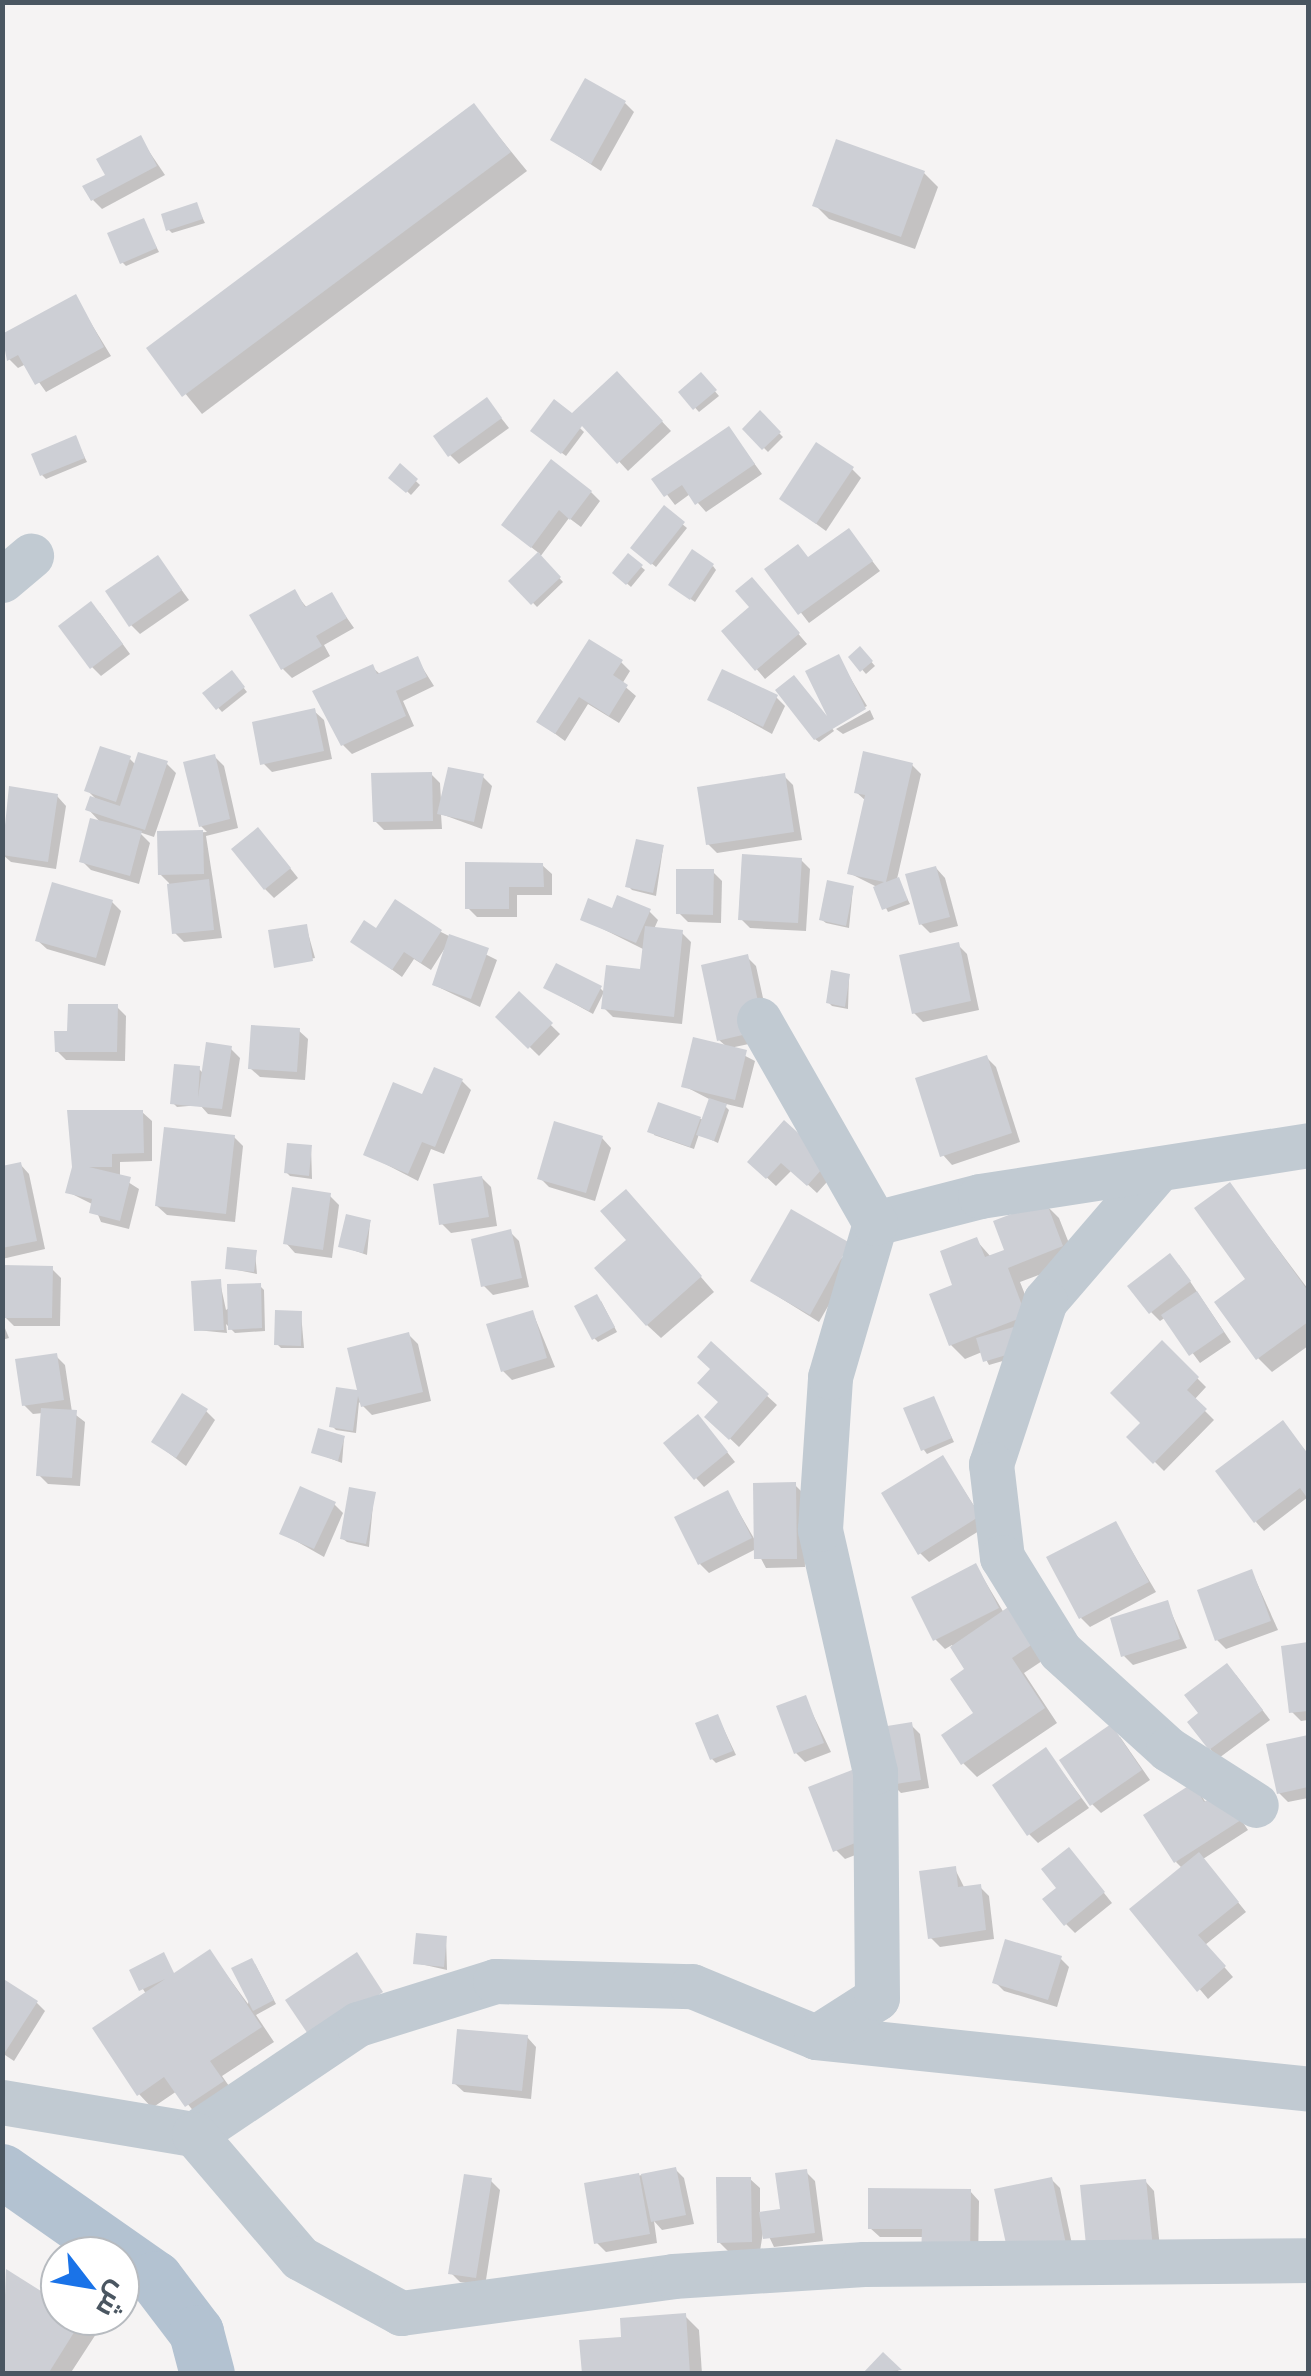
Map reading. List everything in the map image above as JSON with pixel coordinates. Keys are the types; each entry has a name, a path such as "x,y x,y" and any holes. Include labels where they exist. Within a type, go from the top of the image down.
{"main road":[{"path":"2,2171 155,2278 196,2332 207,2374"}],"street":[{"path":"759,1020 875,1223 830,1377 820,1529 876,1772 877,1998 816,2037"},
{"path":"875,1223 980,1196 1156,1172 1308,1145"},
{"path":"1156,1172 1045,1301 991,1464 1002,1557 1060,1651 1168,1749 1256,1805"},
{"path":"194,2134 358,2024 494,1982 692,1986 816,2037 1308,2088"},
{"path":"2,2102 194,2134 300,2258 401,2313 673,2276 845,2266 1308,2260"}],"building":[{"path":"585,78 626,101 591,164 550,140"},
{"path":"474,103 511,152 182,397 146,348"},
{"path":"141,135 157,166 91,201 82,186 105,175 96,159"},
{"path":"836,139 925,171 901,237 812,206"},
{"path":"197,202 203,219 166,231 161,214"},
{"path":"144,218 157,248 120,264 107,233"},
{"path":"76,294 104,347 35,385 18,355 7,361 2,334"},
{"path":"617,371 663,421 617,464 582,426 561,454 530,431 554,399 572,413"},
{"path":"701,372 717,390 693,410 678,392"},
{"path":"487,397 502,418 448,457 433,436"},
{"path":"760,410 781,432 762,450 742,429"},
{"path":"729,426 755,464 695,505 682,485 664,497 651,479"},
{"path":"76,435 85,458 40,476 31,454"},
{"path":"816,442 854,467 816,524 779,499"},
{"path":"551,459 592,491 570,520 559,510 531,548 501,525"},
{"path":"400,463 418,479 406,493 388,478"},
{"path":"664,505 685,522 651,565 630,548"},
{"path":"849,528 873,561 798,615 764,569 798,544 808,557"},
{"path":"692,549 714,564 690,600 668,585"},
{"path":"538,552 561,577 531,605 508,581"},
{"path":"628,553 643,565 626,585 612,573"},
{"path":"158,555 182,590 129,627 105,591"},
{"path":"752,577 800,633 755,671 721,631 749,607 735,591"},
{"path":"295,589 305,607 332,592 347,618 316,636 322,646 281,670 249,615"},
{"path":"91,601 123,644 90,669 58,626"},
{"path":"589,639 623,660 613,675 628,685 609,716 579,697 555,734 536,722"},
{"path":"860,646 873,661 860,672 848,657"},
{"path":"839,654 866,709 814,740 775,690 794,675 827,716 805,671"},
{"path":"418,656 427,677 396,691 406,716 341,746 312,691 373,664 377,674"},
{"path":"722,669 778,695 763,727 707,700"},
{"path":"232,670 245,687 216,710 202,693"},
{"path":"315,708 324,751 260,765 252,722"},
{"path":"100,746 131,756 116,802 84,791"},
{"path":"863,751 913,763 886,882 899,877 908,900 882,910 873,887 884,882 847,874 865,795 854,793"},
{"path":"138,752 168,761 145,830 85,810 90,796 120,806"},
{"path":"215,754 230,819 199,827 183,762"},
{"path":"448,767 484,774 474,822 437,814"},
{"path":"432,772 433,821 373,822 371,773"},
{"path":"785,773 794,832 706,845 697,787"},
{"path":"9,786 58,794 48,862 2,855"},
{"path":"90,818 142,831 130,876 79,862"},
{"path":"258,827 291,868 264,890 231,849"},
{"path":"203,830 204,874 158,875 157,831"},
{"path":"636,839 664,845 653,893 625,887"},
{"path":"742,854 802,858 798,923 738,920"},
{"path":"465,862 543,863 544,887 509,887 509,909 465,909"},
{"path":"936,866 950,917 919,925 905,874"},
{"path":"676,869 714,869 713,915 676,914"},
{"path":"209,879 214,930 172,934 167,884"},
{"path":"827,880 854,886 846,926 819,920"},
{"path":"52,882 113,900 96,958 35,941"},
{"path":"617,895 651,909 636,943 580,920 588,898 612,908"},
{"path":"395,899 442,930 421,963 404,952 392,970 350,942 364,920 376,928"},
{"path":"307,924 313,961 274,968 268,930"},
{"path":"645,926 683,930 674,1017 601,1009 606,965 640,969"},
{"path":"449,934 489,948 471,999 432,985"},
{"path":"959,942 971,1001 912,1014 899,955"},
{"path":"748,954 764,1030 717,1041 701,965"},
{"path":"556,963 602,986 589,1011 543,988"},
{"path":"831,970 850,974 845,1007 826,1003"},
{"path":"519,991 553,1023 528,1049 495,1017"},
{"path":"68,1004 118,1004 117,1052 55,1052 54,1031 67,1031"},
{"path":"251,1025 300,1028 297,1072 248,1069"},
{"path":"693,1037 747,1050 735,1100 681,1087"},
{"path":"206,1042 232,1046 222,1109 170,1104 174,1064 200,1066 198,1098"},
{"path":"987,1055 1012,1133 940,1157 915,1078"},
{"path":"434,1067 463,1079 435,1147 422,1142 408,1174 363,1155 393,1082 422,1094"},
{"path":"709,1098 727,1104 714,1141 696,1135"},
{"path":"658,1102 701,1117 690,1147 647,1132"},
{"path":"67,1110 143,1110 144,1153 112,1154 112,1167 89,1167 131,1177 120,1221 89,1213 92,1199 65,1193 72,1167"},
{"path":"784,1120 829,1161 807,1186 781,1163 766,1179 747,1162"},
{"path":"554,1121 603,1136 586,1193 537,1179"},
{"path":"164,1127 235,1135 226,1214 155,1206"},
{"path":"287,1143 312,1145 309,1176 284,1173"},
{"path":"21,1162 37,1241 2,1248 2,1166"},
{"path":"482,1176 489,1217 439,1225 433,1184"},
{"path":"1230,1182 1308,1291 1308,1322 1256,1360 1214,1302 1245,1279 1194,1208"},
{"path":"292,1187 331,1193 323,1250 283,1244"},
{"path":"626,1189 702,1276 646,1326 594,1268 626,1240 600,1211"},
{"path":"1046,1201 1063,1246 1008,1268 1026,1316 949,1346 929,1294 952,1285 940,1251 977,1237 985,1257 1004,1250 993,1221"},
{"path":"791,1209 850,1243 810,1315 750,1281"},
{"path":"346,1214 371,1220 363,1253 338,1247"},
{"path":"511,1229 522,1278 481,1287 471,1239"},
{"path":"227,1247 257,1250 254,1272 225,1269"},
{"path":"1170,1253 1191,1281 1149,1314 1127,1286"},
{"path":"3,1265 53,1266 52,1318 2,1318"},
{"path":"221,1279 224,1330 194,1331 191,1281"},
{"path":"261,1283 262,1328 228,1330 227,1284"},
{"path":"1197,1291 1224,1332 1189,1356 1161,1315"},
{"path":"597,1294 615,1327 592,1340 574,1306"},
{"path":"275,1310 302,1311 301,1346 274,1345"},
{"path":"533,1310 547,1358 501,1372 486,1324"},
{"path":"1017,1326 1023,1350 983,1362 976,1338"},
{"path":"409,1332 423,1392 361,1407 358,1396 353,1431 329,1427 336,1387 357,1390 347,1348"},
{"path":"1162,1340 1199,1377 1187,1390 1207,1409 1153,1464 1126,1437 1140,1423 1110,1393"},
{"path":"711,1341 769,1394 729,1440 704,1417 718,1402 697,1383 710,1369 697,1357"},
{"path":"57,1353 64,1400 22,1406 15,1359"},
{"path":"182,1393 208,1409 176,1458 151,1442"},
{"path":"934,1396 952,1438 921,1451 903,1408"},
{"path":"41,1408 77,1410 72,1478 36,1476"},
{"path":"698,1414 728,1452 694,1480 663,1443"},
{"path":"1283,1420 1308,1454 1308,1499 1300,1488 1254,1523 1215,1471"},
{"path":"318,1428 345,1436 338,1461 311,1453"},
{"path":"943,1455 980,1516 918,1555 881,1493"},
{"path":"796,1482 797,1559 754,1559 753,1483"},
{"path":"300,1486 336,1502 314,1549 279,1534"},
{"path":"349,1487 376,1492 366,1544 340,1539"},
{"path":"728,1490 752,1538 698,1565 674,1517"},
{"path":"1116,1521 1149,1582 1079,1619 1046,1557"},
{"path":"976,1563 999,1608 933,1641 911,1597"},
{"path":"1252,1569 1271,1621 1215,1641 1197,1590"},
{"path":"1168,1600 1180,1639 1121,1657 1110,1618"},
{"path":"1017,1601 1042,1638 1012,1658 1045,1708 961,1765 941,1735 973,1713 950,1679 964,1669 950,1647"},
{"path":"1308,1642 1308,1711 1289,1713 1281,1646"},
{"path":"1227,1663 1263,1710 1209,1750 1187,1722 1198,1713 1184,1695"},
{"path":"806,1695 824,1743 794,1754 776,1706"},
{"path":"718,1714 733,1751 710,1760 695,1723"},
{"path":"912,1722 921,1780 890,1785 881,1727"},
{"path":"1111,1724 1142,1770 1090,1806 1059,1760"},
{"path":"1308,1735 1308,1787 1277,1794 1266,1744"},
{"path":"1046,1747 1081,1798 1027,1836 992,1785"},
{"path":"852,1770 877,1834 833,1852 808,1787"},
{"path":"1193,1783 1204,1802 1222,1791 1241,1820 1174,1863 1143,1815"},
{"path":"1069,1847 1105,1892 1064,1926 1042,1899 1056,1888 1041,1869"},
{"path":"1199,1852 1239,1902 1198,1935 1226,1966 1197,1992 1129,1909"},
{"path":"956,1866 958,1887 981,1884 986,1930 928,1939 919,1871"},
{"path":"416,1933 447,1936 444,1967 413,1964"},
{"path":"1005,1939 1062,1956 1048,2000 992,1983"},
{"path":"210,1949 262,2027 210,2061 224,2081 185,2107 164,2077 137,2096 92,2028 165,1979 139,1991 129,1970 164,1952 174,1973"},
{"path":"357,1952 383,1992 312,2040 285,2000"},
{"path":"252,1958 274,2000 253,2011 231,1968"},
{"path":"2,1978 38,2001 2,2057"},
{"path":"457,2029 528,2035 522,2091 452,2084"},
{"path":"676,2167 686,2215 651,2222 641,2174"},
{"path":"807,2169 815,2233 763,2239 759,2212 780,2209 775,2173"},
{"path":"639,2173 650,2234 594,2244 584,2183"},
{"path":"464,2174 492,2178 476,2278 448,2274"},
{"path":"716,2177 751,2177 752,2242 717,2243"},
{"path":"1052,2177 1067,2249 1010,2262 994,2189"},
{"path":"1146,2179 1153,2248 1087,2255 1080,2185"},
{"path":"868,2188 971,2189 970,2258 921,2257 922,2229 868,2229"},
{"path":"6,2269 40,2290 40,2336 72,2336 48,2374 2,2374"},
{"path":"686,2313 690,2374 582,2374 579,2340 621,2337 620,2318"},
{"path":"883,2352 902,2370 862,2374"}]}
